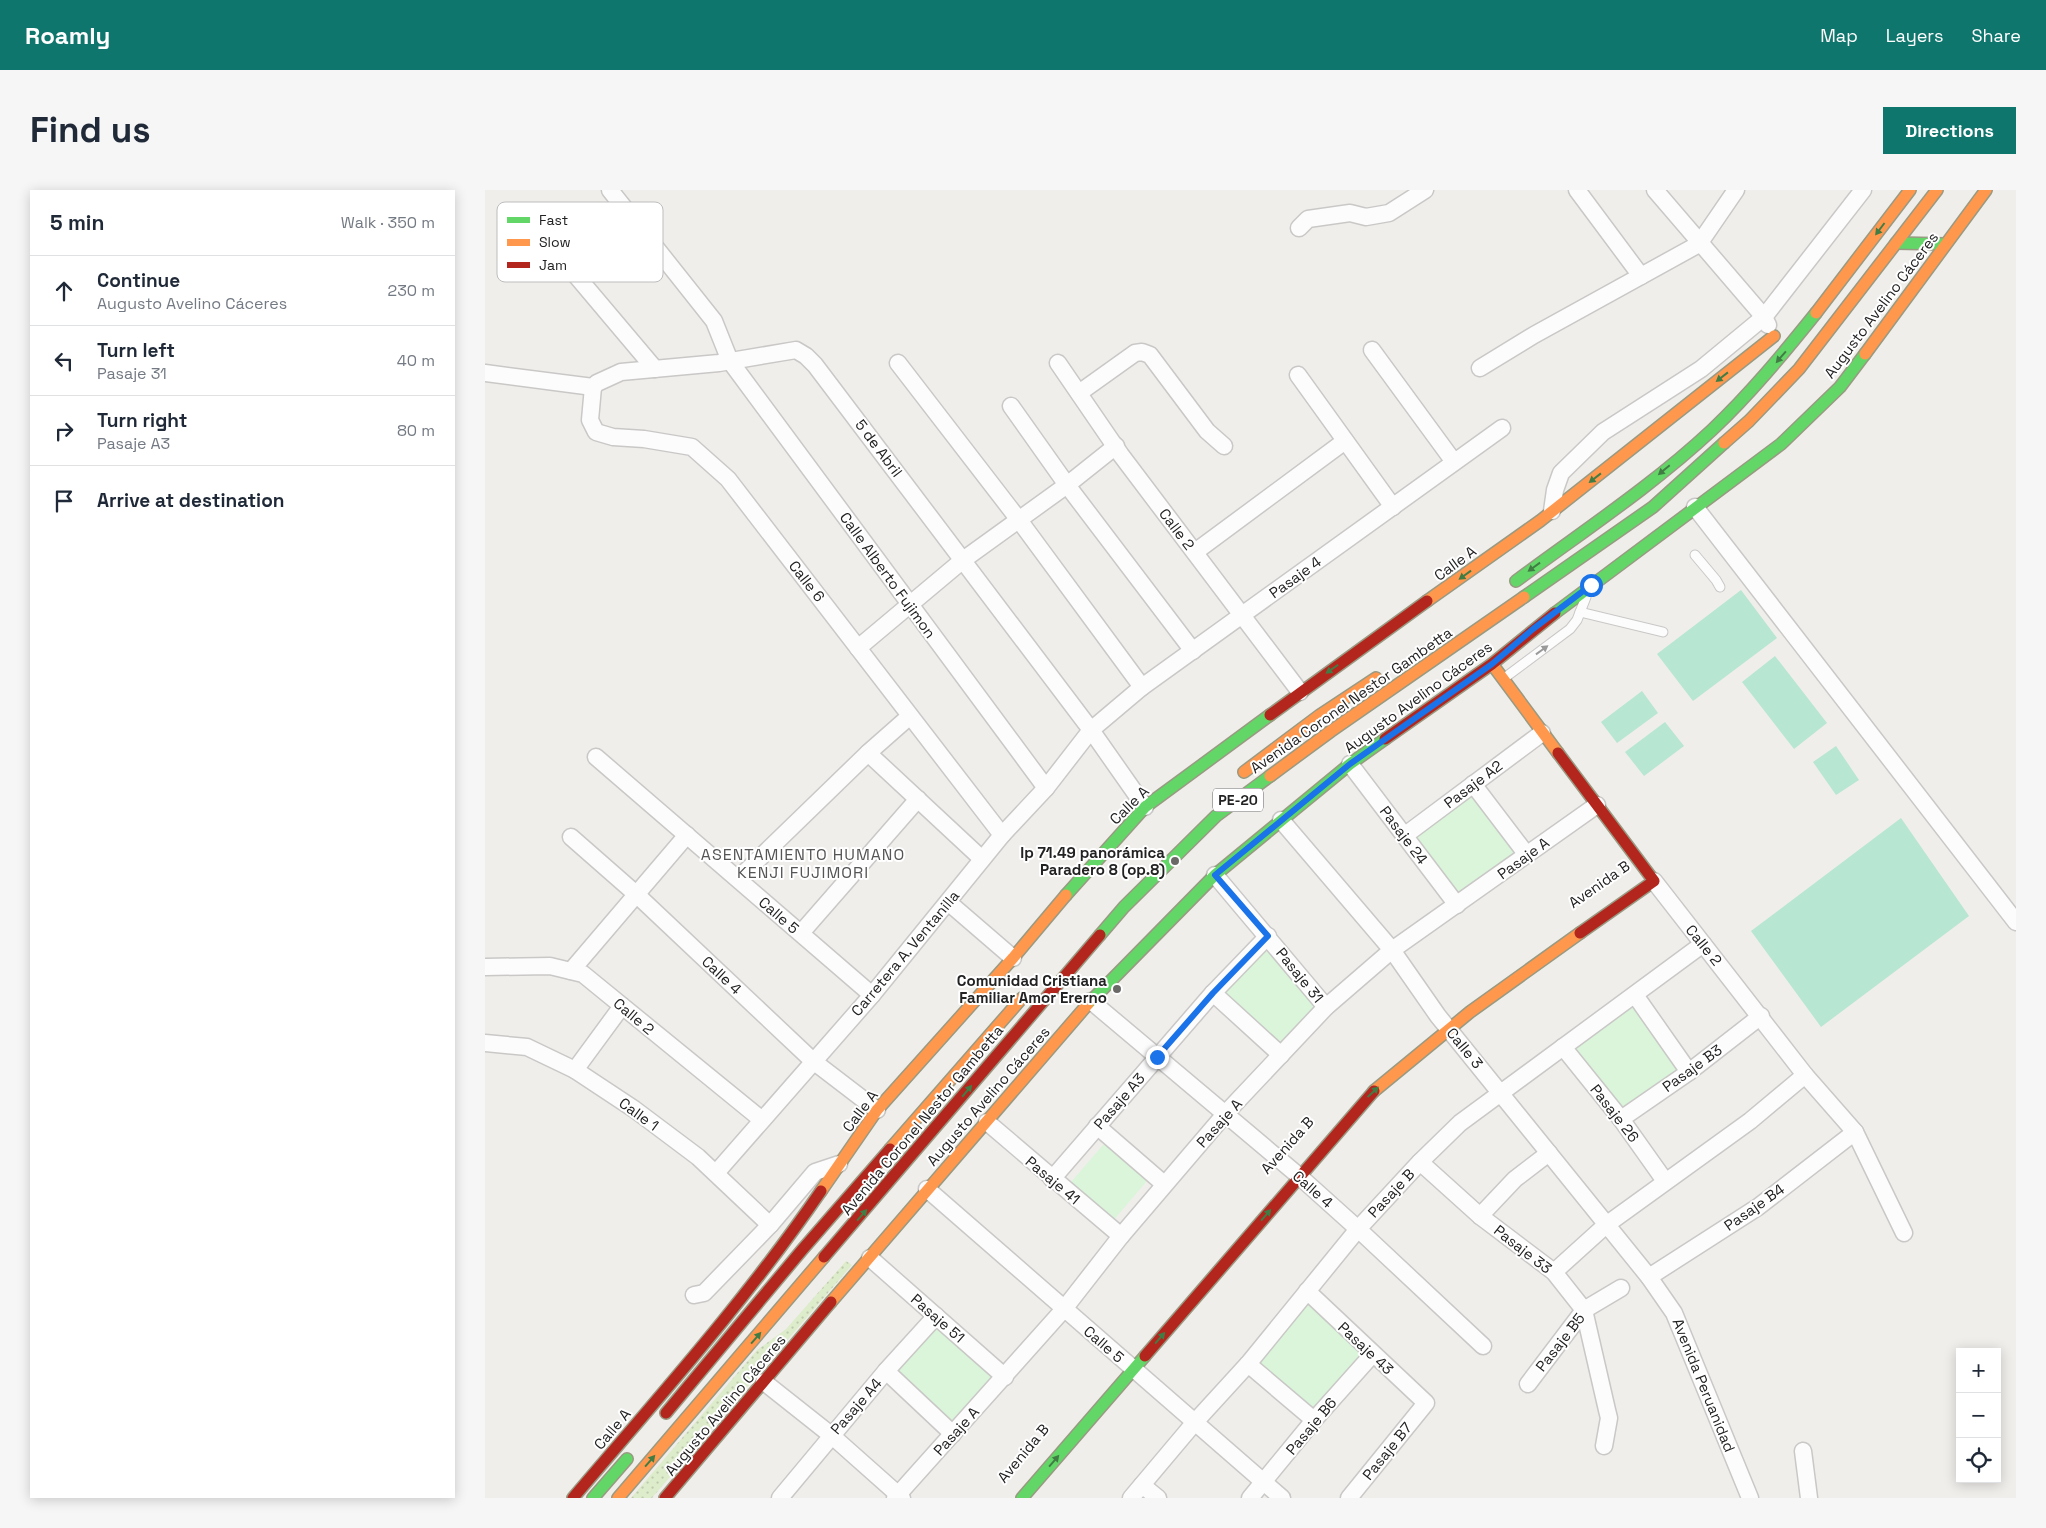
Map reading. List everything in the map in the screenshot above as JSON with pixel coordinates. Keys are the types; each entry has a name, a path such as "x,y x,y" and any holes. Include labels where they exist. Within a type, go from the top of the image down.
{"main road":[{"path":"1505,589 1666,469 1734,407 1781,357 1910,190"},
{"name":"Avenida Coronel Nestor Gambetta","path":"618,1498 1124,907 1216,816 1331,731 1653,507 1749,421 1799,369 1937,190"},
{"name":"Augusto Avelino Cáceres","path":"665,1498 927,1190 1091,1001 1215,875 1350,764 1492,664 1533,629 1695,506 1781,444 1840,387 1986,190"},
{"path":"1896,243 1945,244"},
{"path":"1820,289 1832,276 1861,255"},
{"name":"Calle A","path":"573,1498 711,1336 789,1238 877,1110 1013,958 1089,867 1145,807 1300,692 1552,511 1779,331"},
{"name":"Calle 2","path":"1492,664 1597,805 1645,875"},
{"name":"Avenida Coronel Nestor Gambetta","path":"1234,779 1319,715 1383,673"},
{"name":"Avenida B","path":"1022,1498 1125,1361 1290,1169 1395,1072 1441,1019 1645,875"},
{"name":"Avenida Coronel Nestor Gambetta","path":"661,1419 803,1250 1029,989"},
{"path":"593,1498 636,1448"}],"street":[{"name":"Calle Alberto Fujimon","path":"610,190 620,202"},
{"path":"1299,228 1308,219 1350,213 1366,217 1389,213 1405,195 1425,190"},
{"path":"1577,190 1641,276"},
{"path":"1655,190 1699,244 1764,317 1779,331"},
{"path":"1480,368 1534,335 1699,244 1736,190"},
{"path":"1552,511 1555,490 1561,473 1603,432 1701,369 1764,317 1863,190"},
{"name":"Calle Alberto Fujimon","path":"663,257 715,322 730,361 1045,788"},
{"path":"582,282 655,369"},
{"name":"5 de Abril","path":"593,387 597,383 621,372 730,361 796,350 806,356 815,365 1091,730 1145,807"},
{"path":"1372,350 1454,462"},
{"path":"1079,393 1135,353 1150,354 1207,431 1224,446"},
{"name":"Calle 2","path":"1058,362 1116,446 1300,692"},
{"path":"898,363 1019,520 1142,687"},
{"path":"485,373 593,387"},
{"path":"1298,375 1393,507"},
{"name":"Calle 6","path":"593,387 590,420 596,432 613,437 644,439 691,448 728,479 1002,835"},
{"path":"1011,406 1067,485 1193,651"},
{"name":"Pasaje 4","path":"1091,730 1142,687 1503,428"},
{"path":"1195,552 1345,441"},
{"path":"858,648 911,606 963,560 1067,485 1116,446"},
{"path":"1695,506 2016,922"},
{"path":"738,879 868,753 910,716"},
{"name":"Carretera A. Ventanilla","path":"716,1173 872,995 982,859 1045,788 1091,730"},
{"name":"Pasaje A2","path":"1404,836 1542,733"},
{"path":"868,753 982,859"},
{"name":"Calle 5","path":"597,756 872,995"},
{"name":"Pasaje 24","path":"1350,764 1457,905"},
{"path":"1473,784 1527,855"},
{"path":"801,933 918,799"},
{"name":"Pasaje A","path":"898,1497 1064,1309 1121,1236 1226,1113 1326,1007 1392,950 1597,805"},
{"name":"Calle 3","path":"1281,820 1392,950 1441,1019 1649,1277"},
{"path":"571,971 687,835"},
{"name":"Calle 4","path":"571,837 636,894 813,1061 877,1110"},
{"name":"Pasaje 31","path":"1215,875 1326,1007"},
{"name":"Calle 2","path":"1645,875 1761,1016 1805,1075 1855,1132 1903,1233"},
{"path":"948,902 1013,958"},
{"name":"Pasaje A3","path":"1052,1179 1213,993 1268,936"},
{"name":"Pasaje B","path":"1131,1498 1195,1422 1248,1364 1358,1229 1420,1162 1460,1123 1703,944"},
{"name":"Calle 2","path":"485,967 550,966 583,974 762,1120"},
{"path":"1213,993 1281,1055"},
{"path":"1635,995 1689,1072"},
{"name":"Calle 4","path":"1091,1001 1226,1113 1290,1169 1358,1229 1483,1346"},
{"path":"575,1070 622,1006"},
{"name":"Pasaje B3","path":"1621,1119 1689,1072 1761,1016"},
{"name":"Calle 1","path":"485,1043 527,1047 575,1070 699,1157 770,1225"},
{"name":"Pasaje 26","path":"1563,1047 1621,1119 1665,1181"},
{"path":"1554,1272 1606,1225 1750,1121 1805,1075"},
{"name":"Pasaje 41","path":"987,1122 1121,1236"},
{"path":"1097,1126 1164,1184"},
{"name":"Pasaje B4","path":"1649,1277 1758,1207 1855,1132"},
{"path":"1480,1216 1515,1180 1549,1153"},
{"name":"Pasaje 33","path":"1420,1162 1480,1216 1554,1272 1584,1310 1609,1418 1605,1446"},
{"path":"694,1295 705,1294 770,1225 815,1172 839,1164"},
{"name":"Calle 5","path":"927,1190 1282,1498"},
{"name":"Pasaje 51","path":"870,1258 1005,1377"},
{"name":"Avenida Peruanidad","path":"1649,1277 1674,1313 1750,1498"},
{"name":"Pasaje B5","path":"1528,1384 1584,1310 1621,1288"},
{"name":"Pasaje 43","path":"1307,1292 1426,1403"},
{"name":"Pasaje A4","path":"780,1498 831,1435 936,1316"},
{"name":"Pasaje B6","path":"1250,1498 1314,1420 1373,1354"},
{"path":"1248,1364 1314,1420"},
{"path":"886,1372 953,1434"},
{"path":"764,1382 831,1435 898,1497"},
{"name":"Pasaje B7","path":"1349,1498 1426,1403"},
{"path":"1803,1451 1809,1498"},
{"path":"1142,1485 1158,1498"}],"lane":[{"path":"1695,555 1720,587"},
{"path":"1502,679 1570,629 1580,612 1591,585"},
{"path":"1580,612 1663,632"}],"green space":[{"path":"1741,590 1777,638 1693,701 1657,654"},
{"path":"1775,656 1827,723 1794,749 1742,682"},
{"path":"1642,691 1658,713 1617,743 1601,722"},
{"path":"1665,722 1684,746 1644,776 1625,752"},
{"path":"1836,746 1859,780 1836,795 1813,762"},
{"path":"1469,792 1477,795 1517,851 1515,857 1464,896 1456,895 1412,838"},
{"path":"1901,818 1969,916 1821,1027 1751,931"},
{"path":"1267,943 1320,1004 1280,1048 1221,994"},
{"path":"1632,1003 1678,1065 1677,1070 1625,1108 1620,1108 1572,1049"},
{"path":"1108,1144 1145,1175 1146,1182 1112,1222 1071,1188 1072,1181 1103,1145"},
{"path":"846,1261 852,1265 652,1498 631,1498 757,1350 786,1329"},
{"path":"1309,1305 1361,1353 1361,1358 1315,1411 1256,1360 1303,1306"},
{"path":"935,1324 993,1372 993,1378 952,1425 897,1370"}],"traffic: fast":[{"path":"1896,243 1945,244"},
{"path":"1516,581 1616,508 1689,451 1753,388 1816,313"},
{"path":"1555,613 1781,444 1840,387 1865,354"},
{"path":"1524,597 1653,507 1724,443"},
{"path":"1066,895 1145,807 1270,715"},
{"path":"1088,1004 1215,875 1350,764 1385,739"},
{"path":"1100,935 1124,907 1216,816 1270,776"},
{"path":"1022,1498 1145,1356"},
{"path":"593,1498 627,1459"}],"traffic: slow":[{"path":"1816,313 1910,190"},
{"path":"1724,443 1749,421 1799,369 1937,190"},
{"path":"1865,354 1986,190"},
{"path":"1427,601 1540,521 1774,336"},
{"path":"1270,776 1331,731 1524,597"},
{"path":"1492,664 1558,753"},
{"path":"1244,772 1320,715 1376,678"},
{"path":"821,1191 877,1110 1013,958 1066,895"},
{"path":"1374,1091 1470,1012 1580,933"},
{"path":"890,1149 1022,998"},
{"path":"831,1302 1088,1004"},
{"path":"618,1498 824,1257"}],"traffic: jam":[{"path":"1270,715 1427,601"},
{"path":"1385,739 1492,664 1555,613"},
{"path":"1558,753 1654,881 1580,933"},
{"path":"824,1257 1100,935"},
{"path":"1145,1356 1374,1091"},
{"path":"666,1413 802,1250 890,1149"},
{"path":"573,1498 732,1309 793,1231 821,1191"},
{"path":"665,1498 831,1302"}],"place":[{"name":"Ip 71.49 panorámica Paradero 8 (op.8)","path":"1175,861"},
{"name":"Comunidad Cristiana Familiar Amor Ererno","path":"1117,989"}],"district":[{"name":"ASENTAMIENTO HUMANO KENJI FUJIMORI","path":"803,863"}],"route":[{"path":"1157,1057 1213,993 1268,936 1215,875 1245,848 1350,764 1492,664 1533,629 1591,585"}]}
